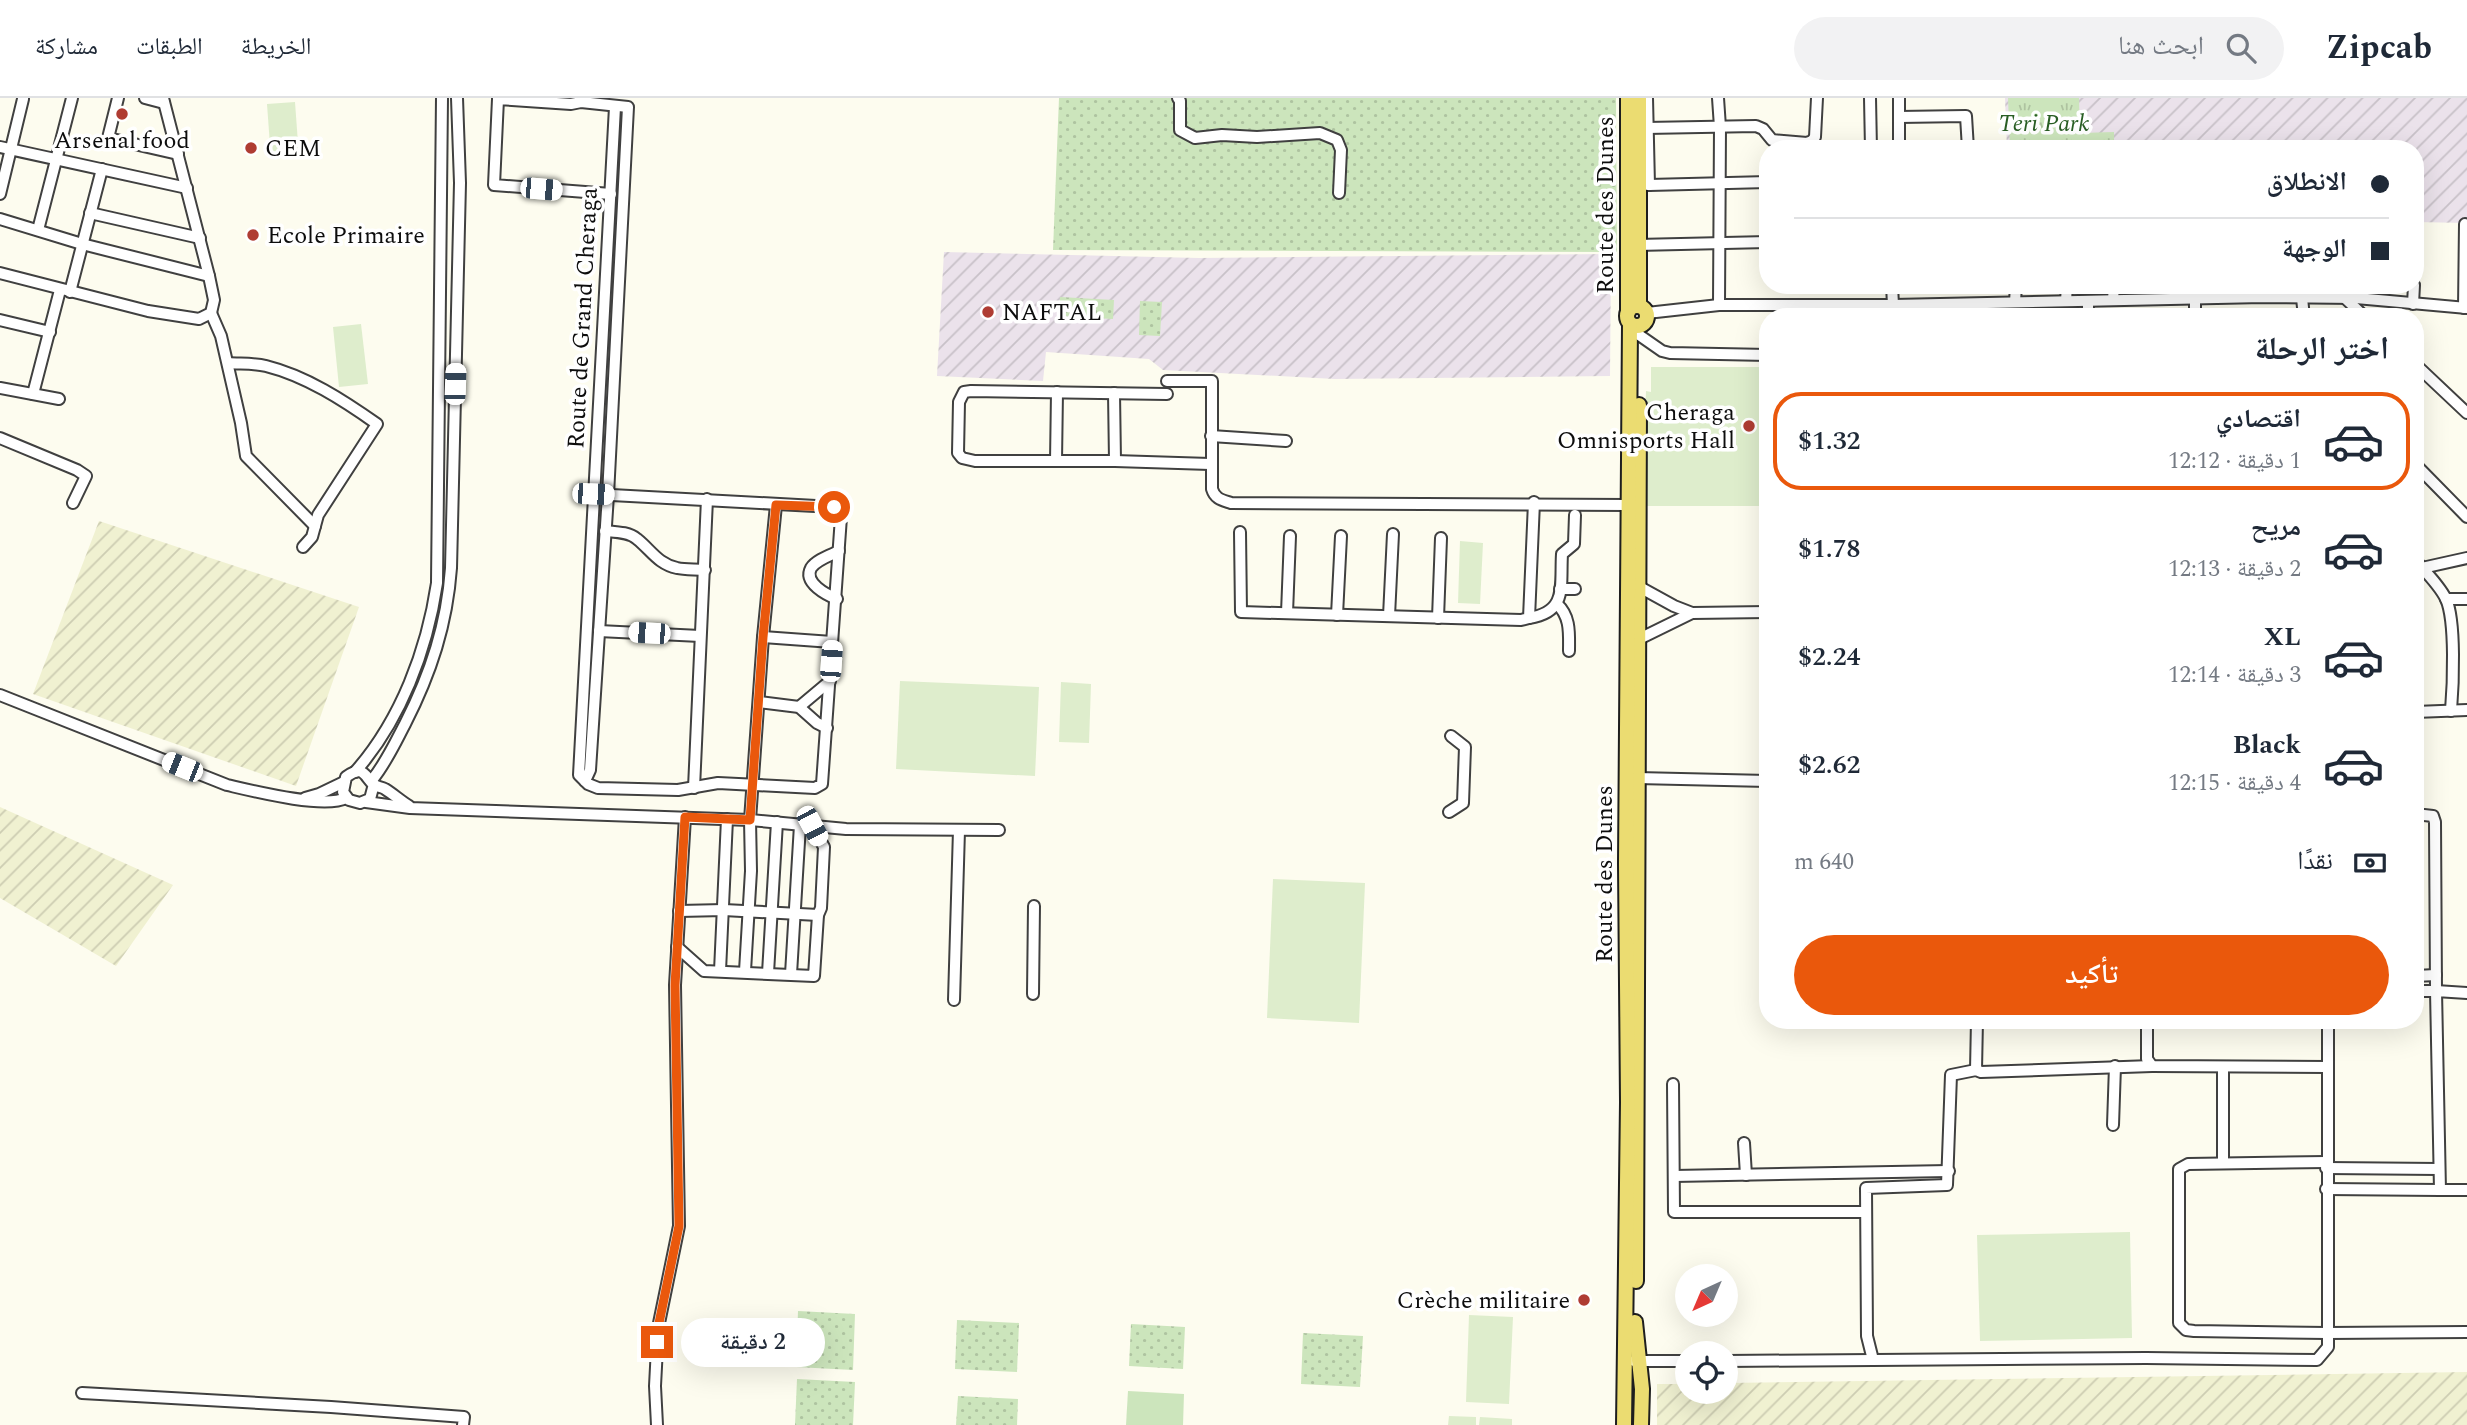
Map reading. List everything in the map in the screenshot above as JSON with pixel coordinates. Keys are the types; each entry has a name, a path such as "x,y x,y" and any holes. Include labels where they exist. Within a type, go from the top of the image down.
{"main road":[{"name":"Route des Dunes","path":"1624,1425 1634,1327 1638,1006 1639,639 1628,505 1637,319 1628,98"},
{"name":"Route des Dunes","path":"1639,98 1643,184 1637,245 1633,583 1631,1361 1642,1389 1641,1425"}],"street":[{"path":"38,230 72,98"},
{"path":"118,98 108,138 178,154"},
{"path":"145,98 164,100 209,276 214,300 211,313 228,363 246,456 315,526"},
{"path":"442,98 437,583 426,636 411,678 379,741 355,772 346,777 343,792 346,798 354,803 410,808 750,820 846,829 999,831"},
{"path":"366,802 373,794 373,782 390,754 429,674 447,604 451,568 460,183 457,98"},
{"path":"1178,98 1180,130 1195,138 1320,133 1338,140 1341,150 1339,193"},
{"path":"1647,98 1643,184 1759,182"},
{"path":"1718,98 1719,305"},
{"path":"1813,140 1817,98"},
{"path":"1870,98 1871,140"},
{"path":"1899,98 1899,140"},
{"path":"0,194 23,99"},
{"path":"593,494 608,495 707,499 836,508 841,514 822,784 815,788 718,783 694,788 598,788 585,781 590,770 608,495 628,107 582,102 571,104 498,99 494,185 611,194"},
{"name":"Route de Grand Cheraga","path":"585,781 579,772 615,107"},
{"path":"1899,117 1966,116 1967,140"},
{"path":"1647,128 1756,126 1763,129 1772,140"},
{"path":"0,147 187,188"},
{"path":"33,394 50,331 82,244 102,169"},
{"path":"90,214 200,238"},
{"path":"0,219 82,244 209,276"},
{"path":"2282,294 2465,308 2465,224"},
{"path":"1637,245 1759,242"},
{"path":"0,273 65,291 184,317 199,319 211,313"},
{"path":"2015,294 2015,302"},
{"path":"2066,294 2066,301"},
{"path":"2113,294 2113,300"},
{"path":"2165,294 2165,299"},
{"path":"2213,294 2213,298"},
{"path":"1902,308 1976,303 2213,298 2242,294"},
{"path":"2305,308 2309,294"},
{"path":"2351,298 2353,294"},
{"path":"2413,294 2413,304"},
{"path":"2195,298 2195,308"},
{"path":"2351,298 2358,308"},
{"path":"2088,301 2088,308"},
{"path":"1976,303 1976,308"},
{"path":"1759,355 1662,351 1637,319 1719,305 1780,304 1866,308"},
{"path":"1780,304 1780,308"},
{"path":"0,321 50,331"},
{"path":"228,363 264,365 298,377 344,401 376,424 318,515 312,537 303,547"},
{"path":"2424,372 2467,413"},
{"path":"1167,381 1212,381 1210,464 1214,495 1231,503 1534,502 1628,505"},
{"path":"0,388 59,399"},
{"path":"1167,394 964,392 958,401 958,453 969,460 1210,464"},
{"path":"1056,392 1056,461"},
{"path":"1114,393 1115,461"},
{"path":"1211,436 1286,441"},
{"path":"0,438 86,476 73,503"},
{"path":"2424,473 2467,517"},
{"path":"694,788 707,499"},
{"path":"1529,618 1534,502"},
{"path":"745,971 750,820 776,505"},
{"path":"1574,544 1575,515"},
{"path":"605,531 636,538 656,558 677,569 705,570"},
{"path":"1240,532 1241,612 1521,620 1554,610 1560,589 1562,554 1574,544 1588,545"},
{"path":"1389,616 1393,534"},
{"path":"1286,613 1290,536"},
{"path":"1337,615 1341,536"},
{"path":"1438,618 1441,538"},
{"path":"837,599 817,588 810,569 839,551"},
{"path":"2424,567 2467,558"},
{"path":"2424,575 2446,599 2451,628 2451,711"},
{"path":"1633,583 1674,606 1692,612 1759,612"},
{"path":"1560,589 1575,589"},
{"path":"2446,599 2467,599"},
{"path":"1557,604 1564,610 1568,621 1569,651"},
{"path":"1639,639 1692,612"},
{"path":"599,631 700,636"},
{"path":"763,637 832,642"},
{"path":"759,702 799,707 830,681"},
{"path":"0,695 227,785 262,794 332,803 346,798"},
{"path":"799,707 802,712 827,728"},
{"path":"2424,712 2467,710"},
{"path":"1449,811 1463,803 1465,747 1451,736"},
{"path":"355,772 363,772 410,808"},
{"path":"1637,778 1759,781"},
{"path":"302,799 344,782"},
{"path":"2424,815 2433,816 2435,822 2440,1190"},
{"path":"657,1425 655,1387 658,1328 679,1226 675,985 685,817"},
{"path":"720,971 727,819"},
{"path":"768,973 777,822"},
{"path":"791,974 800,825"},
{"path":"677,947 700,969 738,973 745,971 762,975 768,973 814,976 824,847 812,826"},
{"path":"954,1000 959,830"},
{"path":"1032,994 1034,906"},
{"path":"679,911 724,910 818,915"},
{"path":"2424,976 2436,975"},
{"path":"2424,991 2467,993"},
{"path":"1976,1070 1977,1029"},
{"path":"2147,1029 2147,1059 2152,1066"},
{"path":"1738,1361 2146,1358 2317,1360 2328,1347 2328,1029"},
{"path":"2113,1125 2115,1066"},
{"path":"1872,1360 1867,1336 1866,1188 1947,1185 1951,1075 1976,1070 1981,1072 2115,1066 2327,1067"},
{"path":"2223,1067 2223,1163"},
{"path":"1673,1084 1674,1212 1865,1212"},
{"path":"1744,1143 1746,1175"},
{"path":"2440,1169 2223,1163 2188,1164 2179,1169 2179,1323 2186,1330 2327,1334 2467,1332"},
{"path":"1674,1176 1949,1171"},
{"path":"2326,1189 2467,1190"},
{"path":"1631,1361 1675,1361"},
{"path":"82,1393 464,1417 463,1425"}],"shaded area":[{"path":"2005,98 2467,98 2467,223 2424,222 2424,140 2007,140"},
{"name":"NAFTAL","path":"944,252 1199,258 1611,254 1610,376 1335,379 1163,370 1149,359 1046,352 1043,381 937,376"}],"green space":[{"path":"1059,98 1616,98 1617,252 1053,250"},
{"name":"Teri Park","path":"2008,98 2079,98 2080,133 2114,132 2114,140 2010,140"},
{"path":"295,102 299,157 271,159 267,104"},
{"path":"1060,297 1114,300 1113,319 1059,316"},
{"path":"1140,301 1162,302 1160,336 1139,335"},
{"path":"361,324 368,384 339,387 333,327"},
{"path":"1651,367 1759,367 1759,506 1642,506 1646,391 1651,392"},
{"path":"99,521 359,607 296,786 33,694"},
{"path":"1460,541 1483,543 1480,604 1458,603"},
{"path":"900,681 1039,687 1035,776 896,769"},
{"path":"1061,682 1091,684 1089,743 1059,742"},
{"path":"0,807 173,885 116,966 0,898"},
{"path":"1273,879 1365,883 1359,1023 1267,1018"},
{"path":"2130,1232 2132,1338 1980,1341 1977,1235"},
{"path":"798,1311 855,1314 853,1370 796,1367"},
{"path":"1469,1315 1513,1317 1509,1404 1466,1402"},
{"path":"957,1320 1019,1323 1017,1372 955,1369"},
{"path":"1131,1324 1185,1327 1183,1369 1129,1366"},
{"path":"1303,1333 1363,1336 1360,1387 1301,1384"},
{"path":"2467,1372 2467,1425 1657,1425 1657,1384 1675,1384 1675,1404 1738,1404 1738,1383"},
{"path":"797,1379 855,1382 853,1425 795,1425"},
{"path":"1128,1391 1184,1394 1183,1425 1126,1425"},
{"path":"958,1396 1018,1399 1017,1425 956,1425"},
{"path":"1449,1416 1476,1417 1476,1425 1448,1425"},
{"path":"1480,1417 1512,1419 1512,1425 1479,1425"}],"place":[{"name":"Arsenal food","path":"122,114"},
{"name":"CEM","path":"251,148"},
{"name":"Ecole Primaire","path":"253,235"},
{"name":"NAFTAL","path":"988,312"},
{"name":"Cheraga Omnisports Hall","path":"1749,426"},
{"name":"Crèche militaire","path":"1584,1300"}],"route":[{"path":"657,1342 679,1226 675,985 685,817 750,820 776,505 834,507"}]}
